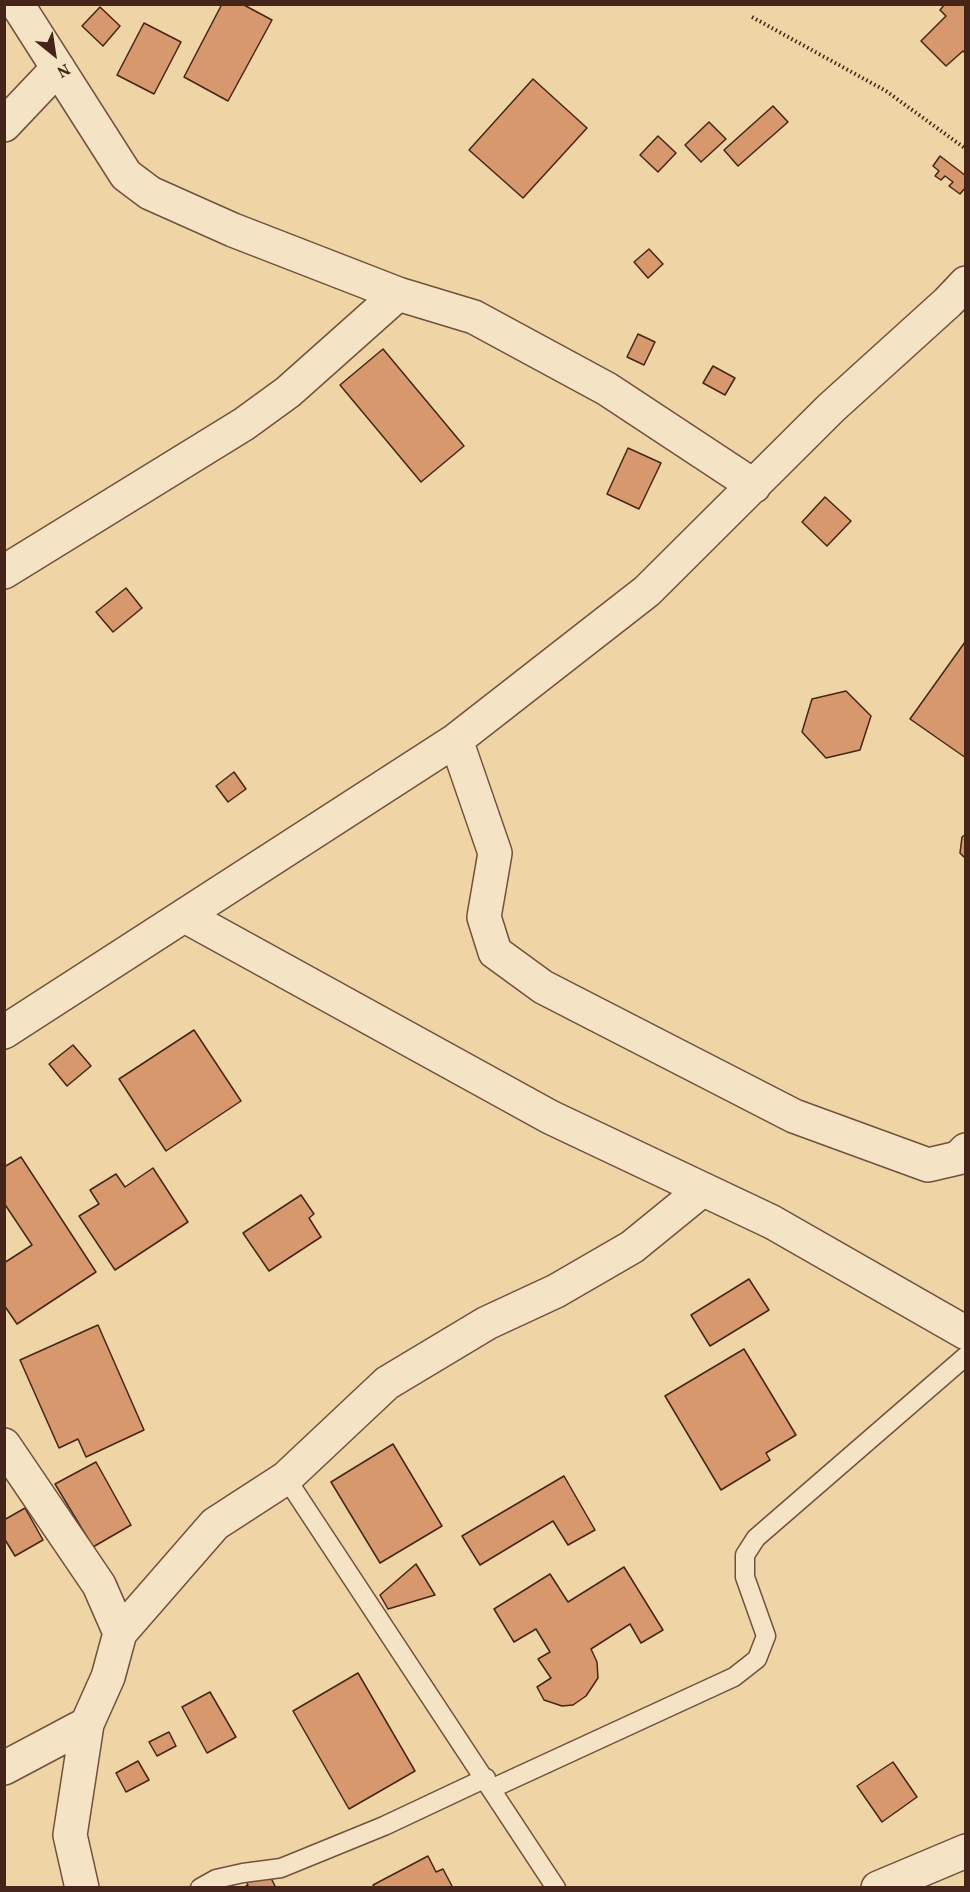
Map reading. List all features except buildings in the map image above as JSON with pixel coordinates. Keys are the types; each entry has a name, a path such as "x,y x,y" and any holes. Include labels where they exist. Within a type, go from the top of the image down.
{"street":[{"path":"17,4 126,174 150,194 233,230 398,294 474,317 607,389 754,486"},
{"path":"4,125 58,68"},
{"path":"4,1032 456,740 647,591 831,408 966,283"},
{"path":"4,572 244,424 288,392 398,294"},
{"path":"456,740 495,853 484,917 495,952 543,987 795,1116 928,1165 958,1158 966,1150"},
{"path":"185,916 550,1117 772,1222 966,1333"},
{"path":"82,1887 70,1835 87,1724 108,1677 120,1632 215,1524 286,1478 387,1383 487,1323 556,1291 632,1247 702,1190"},
{"path":"4,1445 99,1585 120,1632"},
{"path":"4,1768 87,1724"},
{"path":"878,1887 941,1875 966,1851"}],"lane":[{"path":"200,1887 216,1879 281,1868 489,1783 734,1677 757,1659 766,1636 745,1577 745,1555 756,1538 966,1356"},
{"path":"286,1478 556,1887"}],"path":[{"path":"752,17 885,91 966,148"}]}
